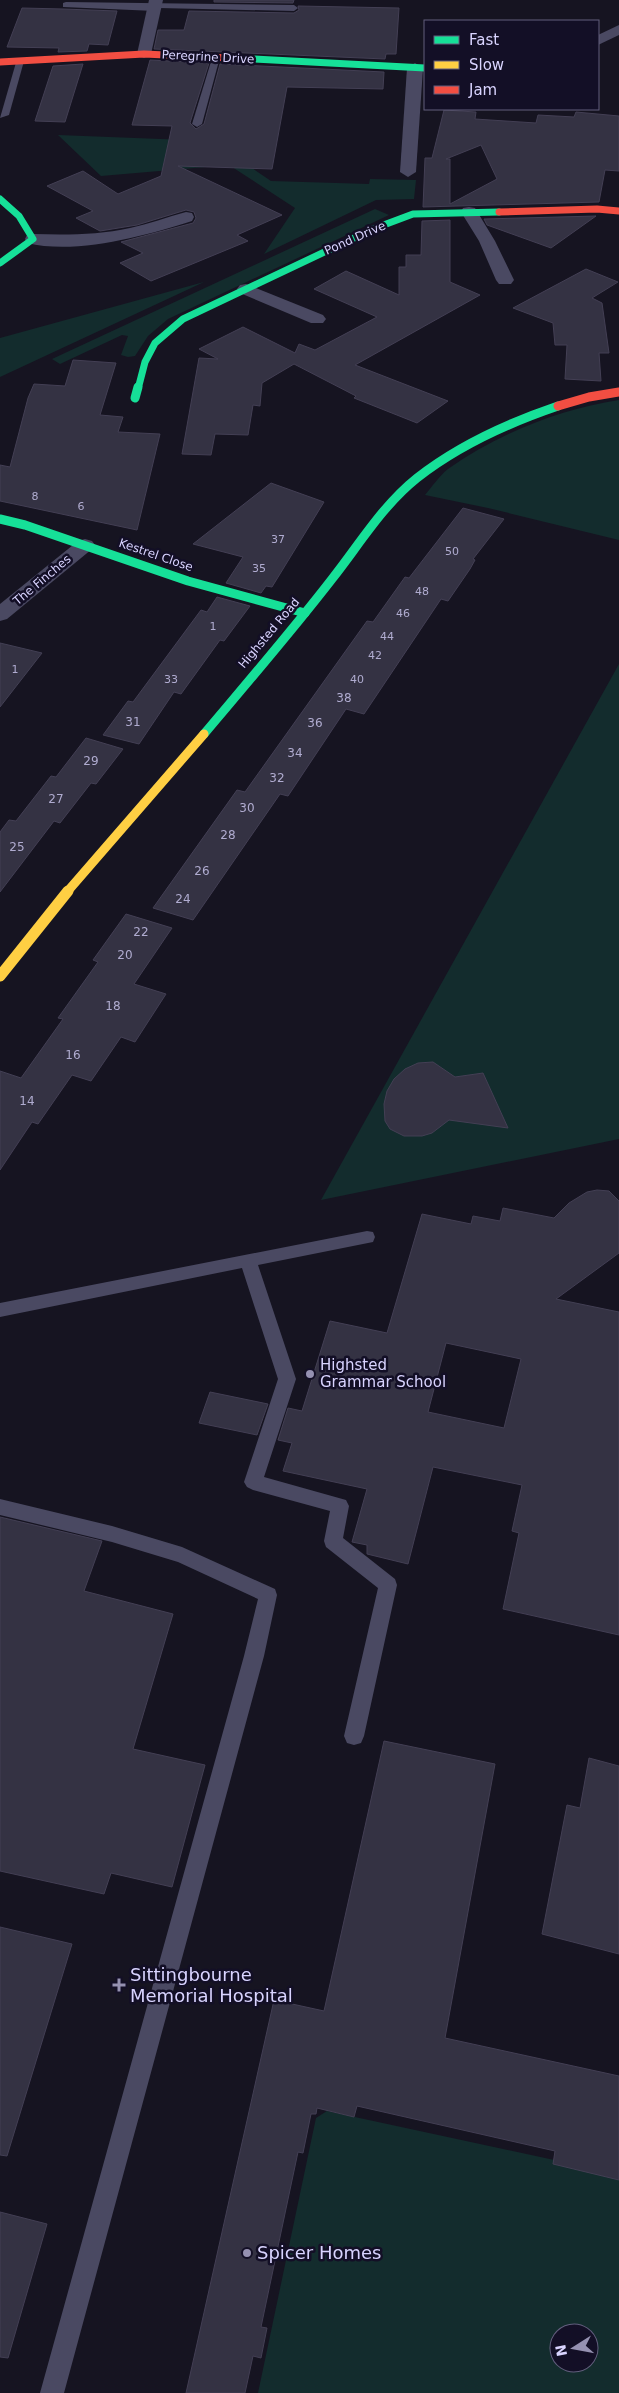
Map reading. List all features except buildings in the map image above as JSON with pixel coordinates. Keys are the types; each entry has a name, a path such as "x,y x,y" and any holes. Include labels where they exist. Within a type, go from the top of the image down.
{"street":[{"path":"144,54 156,4"},
{"path":"599,41 619,29"},
{"path":"599,41 619,47"},
{"name":"Peregrine Drive","path":"0,62 144,54 420,68 408,172"},
{"path":"0,199 11,205 22,217 33,239"},
{"name":"Pond Drive","path":"135,398 145,362 155,343 183,319 334,247 413,214 597,209 619,211"},
{"path":"469,212 487,241 505,280"},
{"path":"0,263 33,239 58,241 104,239 128,235 186,216"},
{"path":"246,288 295,312 317,319"},
{"path":"278,320 295,312"},
{"name":"Highsted Road","path":"0,976 70,889 164,783 305,613 396,498 416,479 454,452 494,431 546,410 589,397 619,392"},
{"name":"Kestrel Close","path":"0,519 25,525 188,581 305,613"},
{"name":"The Finches","path":"0,615 85,545"}],"lane":[{"path":"66,5 156,4 294,8"},
{"path":"197,124 216,57"},
{"path":"0,115 4,115 20,60"},
{"path":"0,1310 367,1237"},
{"path":"248,1261 287,1379 253,1482 340,1506 333,1541 388,1585 354,1736"},
{"path":"0,1507 112,1534 182,1555 268,1595 254,1656 52,2393"}],"green space":[{"path":"58,135 212,141 271,181 369,184 370,179 416,180 414,199 376,200 264,254 295,208 229,165 101,176"},
{"path":"375,209 389,215 168,319 148,336 135,356 121,355 128,336 122,335 60,364 52,359"},
{"path":"204,282 0,377 0,338"},
{"path":"619,400 619,540 488,508 425,495 448,469 467,456 508,434 574,410"},
{"path":"619,664 619,1139 321,1200"},
{"path":"327,2111 619,2174 619,2393 258,2393 316,2118"}],"traffic: fast":[{"path":"252,59 424,68"},
{"path":"0,199 19,216 33,239 0,263"},
{"path":"135,398 145,362 155,343 183,319 373,229 413,214 499,212"},
{"path":"204,734 316,599 382,513 405,489 433,466 467,445 502,427 558,406"},
{"path":"0,519 25,525 188,581 305,613"}],"traffic: slow":[{"path":"0,976 70,889 204,734"}],"traffic: jam":[{"path":"0,62 144,54 252,59"},
{"path":"499,212 597,209 619,211"},
{"path":"558,406 589,397 619,392"}],"place":[{"name":"Highsted Grammar School","path":"310,1374"},
{"name":"Sittingbourne Memorial Hospital","path":"119,1985"},
{"name":"Spicer Homes","path":"247,2253"}]}
